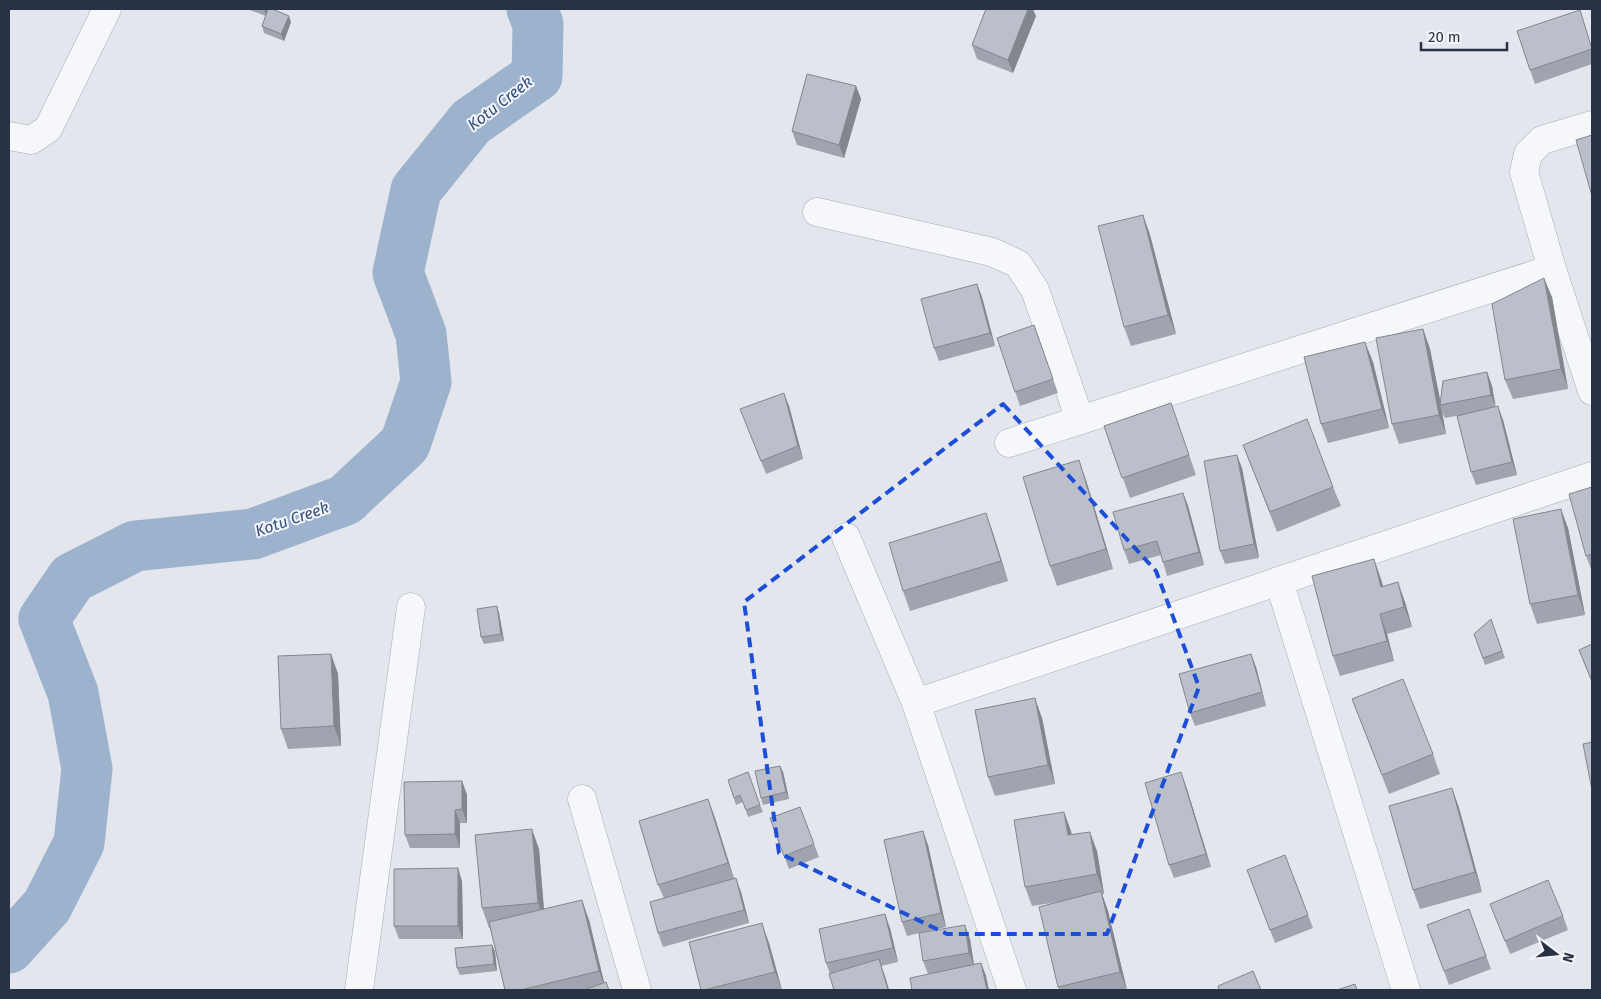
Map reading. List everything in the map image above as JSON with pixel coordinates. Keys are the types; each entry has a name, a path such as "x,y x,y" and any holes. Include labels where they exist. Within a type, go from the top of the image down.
{"street":[{"path":"9,136 31,140 48,129 107,9"},
{"path":"1592,125 1542,140 1528,154 1524,172 1552,269 1592,390"},
{"path":"817,212 992,252 1018,264 1035,290 1080,420"},
{"path":"1009,443 1552,269"},
{"path":"916,703 1592,476"},
{"path":"846,537 916,703 1012,990"},
{"path":"1279,581 1406,990"},
{"path":"359,990 411,607"},
{"path":"582,799 637,990"}],"highlighted area":[{"path":"1003,404 1156,571 1199,687 1107,934 947,934 779,853 744,602"}],"building":[{"path":"268,9 289,16 281,34 262,26"},
{"path":"986,9 1028,9 1008,60 972,45"},
{"path":"1580,10 1592,49 1530,70 1517,31"},
{"path":"807,74 856,86 839,145 792,131"},
{"path":"1592,135 1592,196 1576,140"},
{"path":"1143,215 1168,315 1124,327 1098,226"},
{"path":"1544,278 1561,369 1505,380 1492,304"},
{"path":"977,284 990,333 934,348 921,299"},
{"path":"1034,325 1053,379 1015,392 997,338"},
{"path":"1423,329 1439,415 1392,424 1376,338"},
{"path":"1365,342 1382,409 1321,424 1304,357"},
{"path":"1487,372 1491,395 1440,405 1443,381"},
{"path":"784,393 798,446 761,461 740,409"},
{"path":"1171,403 1189,455 1122,478 1104,426"},
{"path":"1498,406 1512,462 1471,472 1457,416"},
{"path":"1307,419 1333,487 1270,512 1243,445"},
{"path":"1237,455 1254,544 1220,551 1204,461"},
{"path":"1079,460 1106,549 1050,566 1023,477"},
{"path":"1592,487 1592,554 1586,556 1569,494"},
{"path":"1183,493 1199,552 1163,562 1157,541 1124,550 1113,512"},
{"path":"1561,509 1578,595 1530,604 1513,519"},
{"path":"986,513 1001,561 903,591 889,543"},
{"path":"1374,559 1381,587 1398,582 1404,607 1380,614 1387,641 1333,656 1312,576"},
{"path":"497,606 501,634 481,637 477,609"},
{"path":"1491,619 1502,651 1483,658 1474,634"},
{"path":"1592,644 1592,681 1579,650"},
{"path":"331,654 334,726 281,729 278,656"},
{"path":"1251,654 1262,692 1190,713 1179,674"},
{"path":"1403,679 1433,754 1382,775 1352,699"},
{"path":"1035,698 1048,765 988,777 975,710"},
{"path":"1592,742 1592,790 1583,744"},
{"path":"780,766 786,792 761,798 755,771"},
{"path":"748,772 760,805 746,810 740,795 734,798 728,780"},
{"path":"1181,772 1206,854 1169,865 1145,783"},
{"path":"462,781 462,809 455,810 455,834 405,835 404,782"},
{"path":"1452,788 1475,872 1413,890 1389,806"},
{"path":"708,799 728,863 658,885 639,821"},
{"path":"800,807 814,844 784,856 770,818"},
{"path":"1064,812 1068,835 1090,832 1097,874 1025,887 1014,820"},
{"path":"532,829 538,903 482,908 475,835"},
{"path":"923,831 941,913 902,922 884,840"},
{"path":"1285,855 1308,915 1270,930 1247,870"},
{"path":"458,868 458,926 394,926 394,869"},
{"path":"736,878 744,910 658,933 650,902"},
{"path":"1548,880 1563,916 1505,941 1490,904"},
{"path":"1101,891 1120,972 1058,987 1039,907"},
{"path":"582,900 599,971 521,990 505,990 489,922"},
{"path":"1469,909 1486,956 1444,971 1427,925"},
{"path":"885,914 893,948 826,963 819,929"},
{"path":"762,923 775,972 701,990 689,942"},
{"path":"965,925 969,953 923,961 919,933"},
{"path":"492,945 494,964 457,968 455,948"},
{"path":"879,959 888,990 834,990 829,974"},
{"path":"981,963 987,990 912,990 910,978"},
{"path":"1253,971 1261,990 1219,990 1218,986"},
{"path":"606,982 609,990 584,990"},
{"path":"1355,984 1357,990 1337,990"}],"waterway":[{"name":"Kotu Creek","path":"9,948 47,906 79,843 87,769 73,693 44,619 72,578 135,546 253,534 345,500 405,444 426,382 421,334 398,273 416,190 471,122 537,76 538,24 532,9"}]}
